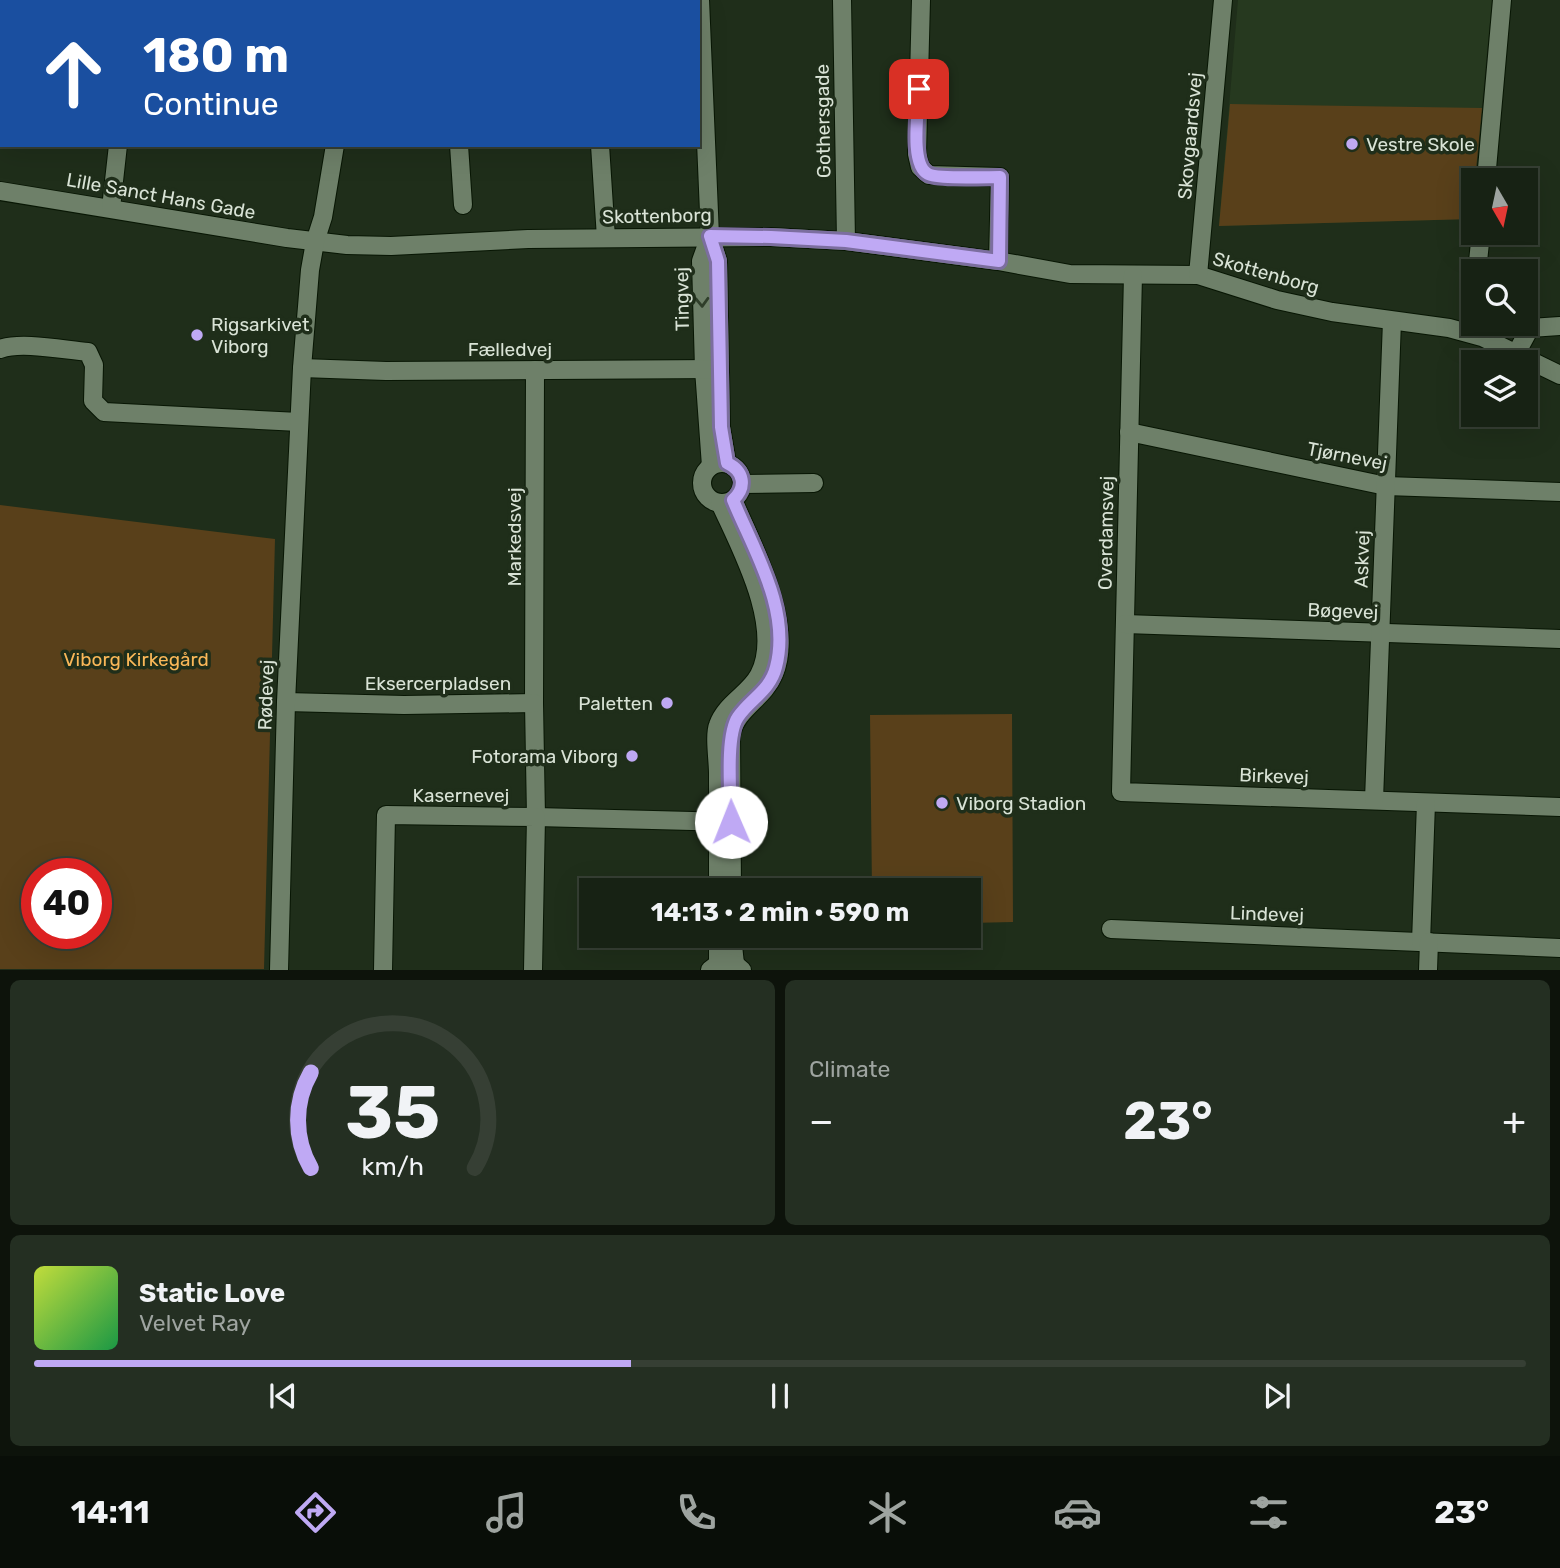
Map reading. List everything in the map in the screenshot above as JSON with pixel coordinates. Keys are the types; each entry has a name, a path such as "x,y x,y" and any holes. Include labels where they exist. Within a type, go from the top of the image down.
{"street":[{"name":"Tingvej","path":"700,0 710,236 718,261 712,369 721,427 719,465"},
{"name":"Gothersgade","path":"842,0 846,241"},
{"path":"921,0 917,154 920,167 929,175 1000,177 999,261"},
{"name":"Skovgaardsvej","path":"1198,275 1223,0"},
{"path":"1487,168 1502,0"},
{"path":"111,208 118,147"},
{"name":"Rødevej","path":"279,970 286,702 302,368 310,270 323,217 335,147"},
{"path":"459,147 463,205"},
{"path":"600,147 606,238"},
{"name":"Lille Sanct Hans Gade","path":"0,191 315,242"},
{"name":"Skottenborg","path":"315,242 391,246 490,240 710,236 846,241 999,261 1070,274 1198,275 1277,300 1332,312 1449,328 1482,337 1512,350"},
{"name":"Overdamsvej","path":"1121,792 1133,275"},
{"name":"Askvej","path":"1374,800 1392,321"},
{"path":"1518,350 1530,328 1560,326"},
{"path":"0,349 25,346 88,352 94,365 93,401 104,412 299,422"},
{"name":"Skottenborg","path":"1538,363 1560,375"},
{"name":"Fælledvej","path":"302,368 386,371 712,369"},
{"name":"Markedsvej","path":"534,703 535,370"},
{"name":"Tjørnevej","path":"1129,432 1386,486 1560,492"},
{"path":"731,878 718,725 736,699 755,682 762,668 765,617 732,496 739,471 719,465 704,474 702,489 709,499 732,496 814,483"},
{"name":"Bøgevej","path":"1125,624 1560,639"},
{"name":"Eksercerpladsen","path":"286,702 404,705 534,703 536,817"},
{"name":"Birkevej","path":"1121,792 1560,807"},
{"path":"1426,803 1424,869 1427,970"},
{"name":"Kasernevej","path":"383,970 386,816 536,817 533,970"},
{"path":"536,817 725,822"},
{"path":"719,878 725,822"},
{"name":"Lindevej","path":"1111,929 1560,948"},
{"path":"721,948 726,967"},
{"path":"726,967 730,948"}],"shaded area":[{"name":"Vestre Skole","path":"1238,0 1492,0 1476,168 1461,168 1461,219 1219,226"}],"green space":[{"path":"1230,104 1482,108 1476,168 1461,168 1461,219 1219,226"},
{"name":"Viborg Kirkegård","path":"0,505 275,539 264,969 0,969"},
{"name":"Viborg Stadion","path":"1012,714 1013,922 981,923 981,878 872,878 870,715"}],"place":[{"name":"Vestre Skole","path":"1352,144"},
{"name":"Rigsarkivet Viborg","path":"197,335"},
{"name":"Paletten","path":"667,703"},
{"name":"Fotorama Viborg","path":"632,756"},
{"name":"Viborg Stadion","path":"942,803"}],"route":[{"path":"731,822 731,734 737,718 764,690 774,673 778,656 777,617 772,594 733,500 741,490 742,477 734,466 727,463 721,427 718,261 710,236 846,241 999,261 1000,177 929,175 920,167 917,154 919,89"}]}
